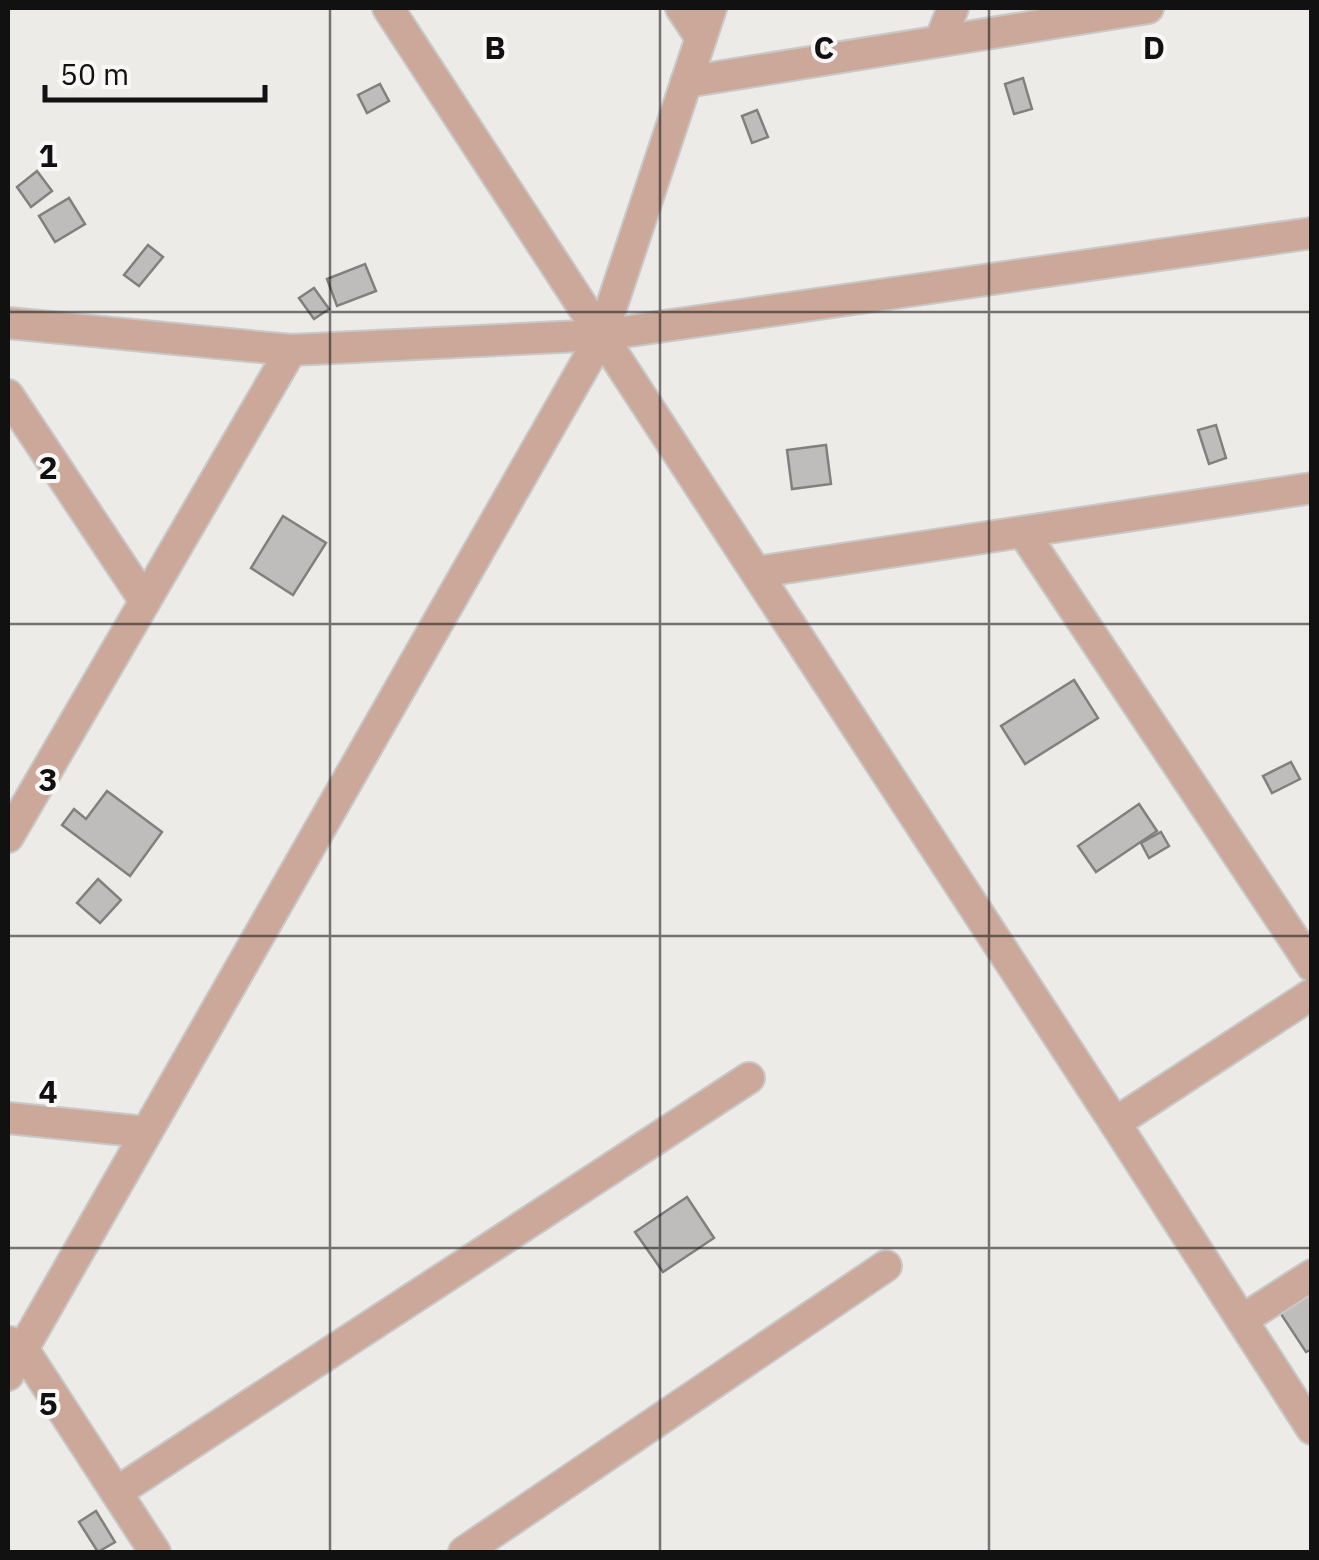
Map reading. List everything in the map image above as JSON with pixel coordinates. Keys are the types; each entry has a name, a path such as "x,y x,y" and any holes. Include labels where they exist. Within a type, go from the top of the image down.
{"street":[{"path":"388,8 1312,1428"},
{"path":"680,8 701,38"},
{"path":"155,1552 117,1492 13,1354 146,1132 602,335 711,8"},
{"path":"940,41 954,8"},
{"path":"686,82 1148,8"},
{"path":"8,323 292,350 602,335 1312,233"},
{"path":"8,837 292,350"},
{"path":"8,395 145,602"},
{"path":"757,572 1312,488"},
{"path":"1023,532 1312,966"},
{"path":"1115,1123 1312,994"},
{"path":"117,1492 749,1078"},
{"path":"8,1118 146,1132"},
{"path":"464,1552 886,1266"},
{"path":"1242,1320 1312,1275"}],"building":[{"path":"1023,78 1032,109 1014,114 1005,84"},
{"path":"380,84 389,101 367,113 358,95"},
{"path":"757,110 768,137 752,143 742,116"},
{"path":"37,171 52,191 31,207 17,187"},
{"path":"69,198 85,224 55,242 39,216"},
{"path":"148,245 163,257 139,286 124,275"},
{"path":"365,264 376,291 337,306 327,279"},
{"path":"314,288 329,309 314,319 299,298"},
{"path":"1216,425 1226,458 1209,464 1198,430"},
{"path":"826,445 831,484 792,489 787,450"},
{"path":"283,516 326,543 293,595 251,568"},
{"path":"1074,680 1098,718 1025,764 1001,726"},
{"path":"1291,762 1300,779 1272,793 1263,776"},
{"path":"107,791 162,832 130,876 62,825 74,809 86,819"},
{"path":"1139,804 1157,831 1096,872 1078,846"},
{"path":"1161,832 1169,846 1149,858 1141,843"},
{"path":"98,879 121,900 100,923 77,903"},
{"path":"687,1197 714,1238 663,1272 635,1232"},
{"path":"1312,1291 1312,1349 1306,1352 1279,1311"},
{"path":"96,1511 115,1542 98,1552 79,1522"}]}
